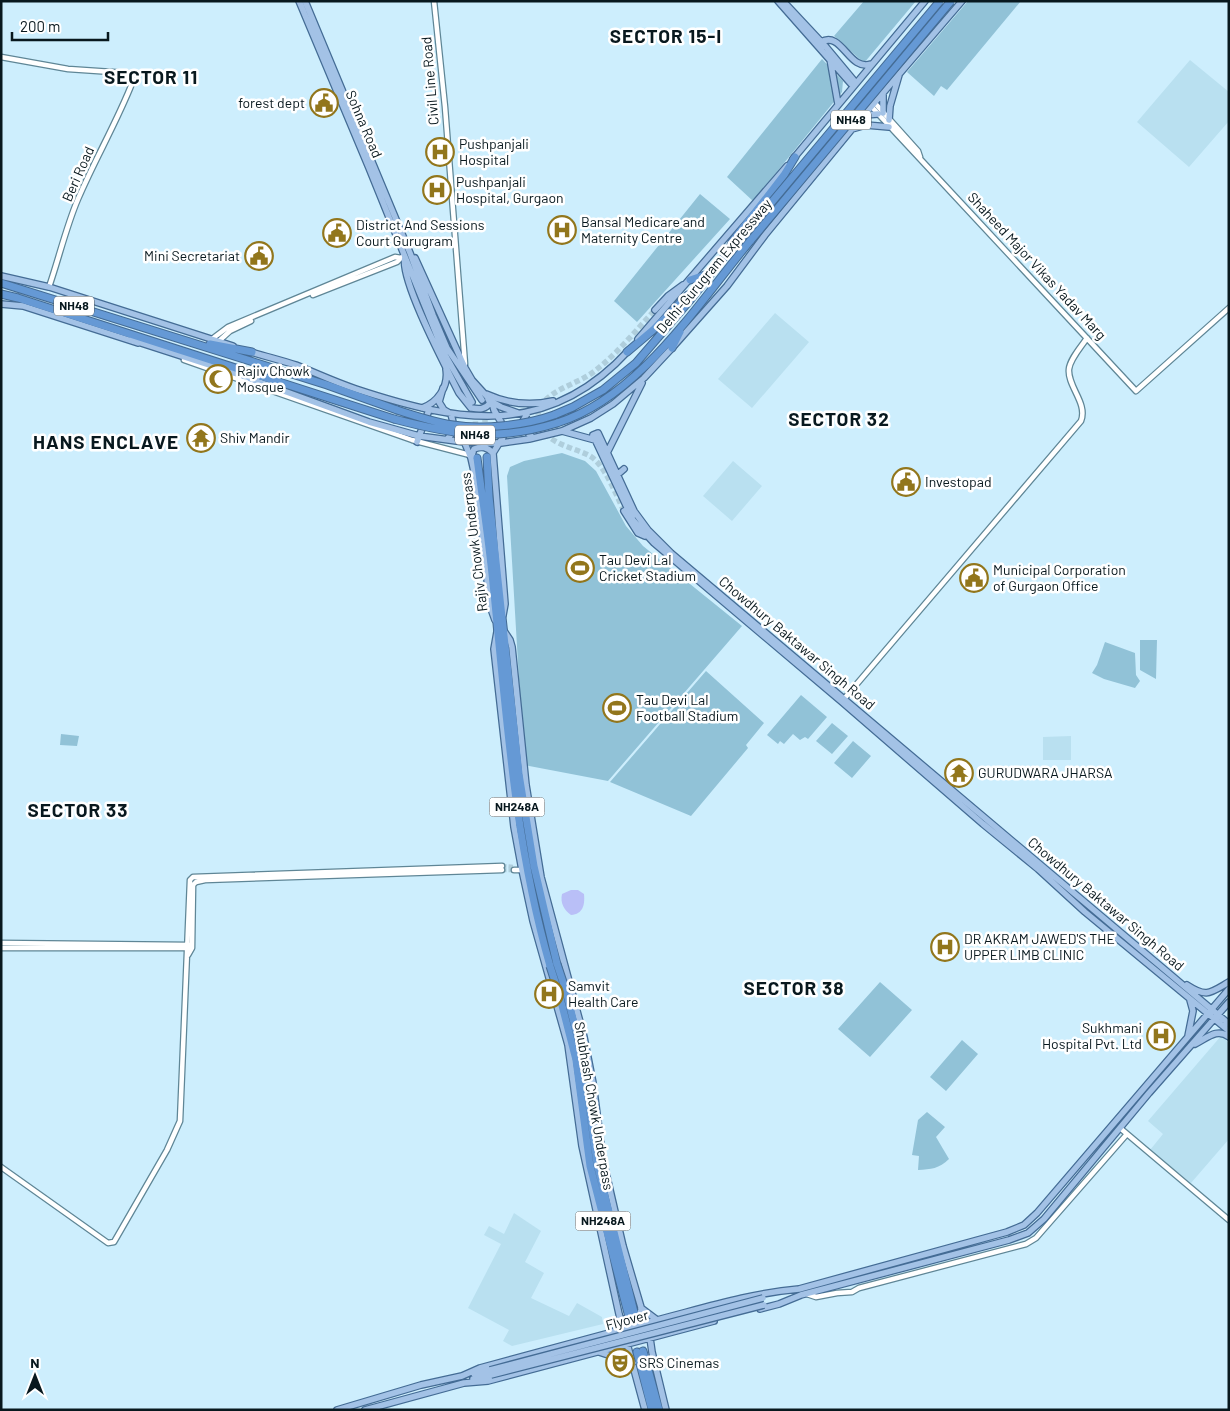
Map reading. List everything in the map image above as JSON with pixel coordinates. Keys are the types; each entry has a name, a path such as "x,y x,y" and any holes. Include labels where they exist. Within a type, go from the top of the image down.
{"highway":[{"name":"Delhi-Gurugram Expressway","path":"1,294 394,419 437,430 476,435 520,432 557,423 583,413 624,385 684,325 748,237 940,1"},
{"name":"Delhi-Gurugram Expressway","path":"1,283 438,422 456,426 476,426 519,423 554,415 573,407 619,379 648,349 691,300 728,252 748,237 951,1"},
{"path":"728,252 732,242 784,175 794,156"},
{"path":"690,280 711,273"},
{"path":"627,352 653,330 688,295 698,289"},
{"path":"672,348 684,325"},
{"path":"146,329 168,332 214,346 252,352"},
{"name":"Rajiv Chowk Underpass","path":"490,455 489,497 499,622"},
{"name":"Rajiv Chowk Underpass","path":"472,457 499,622"},
{"name":"NH248A","path":"499,622 500,631"},
{"name":"Shubhash Chowk Underpass","path":"500,631 513,784 527,868 562,993 576,1060 590,1166 628,1318"},
{"path":"637,1351 652,1410"},
{"path":"637,1351 659,1410"}],"main road":[{"name":"Sohna Road","path":"299,1 405,257"},
{"name":"Sohna Road","path":"305,1 405,257"},
{"name":"Shaheed Major Vikas Yadav Marg","path":"778,1 830,59 847,75"},
{"name":"Shaheed Major Vikas Yadav Marg","path":"783,1 821,42 854,84"},
{"path":"1,276 49,286 294,365 355,389 429,410 467,416 497,417 547,407 589,386 627,352 925,1"},
{"path":"1,304 23,306 141,343 240,375 418,438 501,443 533,438 562,430 591,418 614,404 644,378 672,348 726,286 765,235 852,129 962,1"},
{"path":"821,42 826,39 833,40 859,64 866,66 872,63"},
{"path":"830,59 838,104"},
{"path":"847,93 847,75 866,70"},
{"path":"889,120 890,106 900,73"},
{"path":"864,115 880,113 883,92"},
{"path":"852,129 866,125 889,127"},
{"path":"405,257 447,348 490,403 487,407 482,409 471,408 459,394 414,295 405,257"},
{"path":"405,257 419,264 465,368 484,397 501,407 519,414"},
{"path":"405,257 444,353 472,402"},
{"path":"655,310 673,292 690,280"},
{"path":"131,334 141,343"},
{"path":"446,367 447,373 439,402 444,410 451,414 453,430 447,439"},
{"path":"607,453 644,378"},
{"path":"421,408 430,405 436,400 443,388"},
{"path":"484,397 522,404 564,399"},
{"path":"490,455 501,443 503,430 492,402"},
{"path":"418,438 429,410"},
{"path":"528,412 523,421 523,428 533,438"},
{"path":"467,416 464,442 472,457"},
{"path":"562,430 596,440"},
{"name":"Chowdhury Baktawar Singh Road","path":"598,433 634,511 648,530 671,553 1178,982 1209,1011 1190,1000 1085,912 1038,869 647,537 633,520 593,435 598,433"},
{"path":"472,457 474,450 480,447 489,448 490,455"},
{"path":"617,474 624,469"},
{"path":"624,511 638,533 647,537"},
{"path":"651,1349 637,1351 628,1343 624,1329 628,1318 582,1146 568,1045 533,921 512,810 494,649 494,641 500,631 510,640 512,647 526,785 541,877 580,1021 591,1073 602,1160 650,1338 666,1410"},
{"path":"550,979 568,975"},
{"path":"1178,982 1206,994 1215,991 1229,982"},
{"path":"337,1410 421,1385 462,1376 480,1368 607,1333 775,1291 799,1289 1008,1232 1024,1225 1038,1213 1141,1097 1188,1036 1229,989"},
{"path":"1188,1036 1193,1011 1190,1000"},
{"path":"1147,1090 1193,1044 1229,1002"},
{"path":"1209,1011 1229,1032"},
{"path":"1216,1017 1229,1024"},
{"path":"1193,1044 1217,1033 1222,1033 1229,1037"},
{"path":"365,1410 464,1383 488,1381 779,1304 804,1295 1001,1243 1028,1233 1044,1220 1120,1128 1141,1097"},
{"path":"1076,1169 1082,1174"},
{"name":"Flyover","path":"462,1376 490,1372 763,1301 799,1289"},
{"name":"Flyover","path":"763,1301 804,1295"},
{"path":"615,1331 628,1318 639,1316 641,1308"},
{"path":"641,1308 660,1319"},
{"path":"660,1319 658,1330 664,1334"},
{"path":"607,1333 614,1336 616,1342 613,1347"},
{"path":"651,1349 653,1344 664,1334"},
{"path":"598,1351 632,1363"},
{"path":"637,1351 632,1363 645,1410"},
{"name":"Flyover","path":"464,1383 490,1372"}],"street":[{"name":"Civil Line Road","path":"434,1 445,107 465,368"},
{"name":"Beri Road","path":"1,57 68,68 130,74 133,81 120,114 99,153 77,201 49,286"},
{"name":"Shaheed Major Vikas Yadav Marg","path":"854,84 873,104 889,127 1136,391 1229,308"},
{"name":"Shaheed Major Vikas Yadav Marg","path":"880,113 918,151 920,158"},
{"path":"215,340 228,327 396,257 405,257"},
{"path":"844,699 1080,421 1083,416 1081,406 1069,370 1087,338"},
{"path":"418,438 472,457"},
{"path":"1,1167 108,1243 114,1242 167,1150 179,1125 185,980 190,946 190,880 193,877 502,868"},
{"path":"514,868 522,868"},
{"path":"1,943 190,946"},
{"path":"1,948 190,946"},
{"path":"1120,1128 1229,1220"},
{"path":"804,1295 816,1297 838,1292 845,1295 859,1288 1026,1244 1042,1232 1127,1134"}],"shaded area":[{"path":"864,1 916,1 864,63 834,36"},
{"path":"968,1 1021,1 947,90 941,86 934,96 907,72"},
{"path":"822,59 843,81 842,92 753,201 727,177"},
{"path":"1190,60 1229,92 1229,121 1189,167 1137,122"},
{"path":"700,194 730,219 637,322 614,301"},
{"path":"775,313 809,342 752,408 718,379"},
{"path":"562,453 585,461 596,471 626,526 643,546 742,626 608,781 524,765 507,476 510,467 524,461"},
{"path":"733,461 762,486 732,521 703,496"},
{"path":"1140,640 1157,640 1156,679 1140,670"},
{"path":"1105,642 1135,653 1136,675 1140,681 1135,688 1104,679 1092,673 1097,665"},
{"path":"706,671 764,723 746,745 748,748 691,816 610,782"},
{"path":"801,695 827,717 808,739 805,737 800,740 793,734 784,744 780,741 778,744 767,735"},
{"path":"832,723 848,736 832,754 816,741"},
{"path":"61,734 79,736 77,746 60,745"},
{"path":"1071,736 1071,760 1043,760 1043,737"},
{"path":"853,741 871,756 852,778 834,763"},
{"path":"571,890 578,890 584,894 584,898 581,911 571,915 563,906 562,894"},
{"path":"880,982 912,1010 870,1057 838,1029"},
{"path":"1221,1036 1229,1043 1229,1139 1191,1183 1150,1150 1163,1134 1148,1121"},
{"path":"962,1040 978,1054 946,1091 930,1077"},
{"path":"927,1112 945,1127 936,1137 949,1159 938,1167 918,1170 919,1156 912,1155 918,1120"},
{"path":"514,1213 541,1231 525,1262 544,1273 531,1298 569,1316 577,1303 602,1317 603,1324 512,1346 503,1341 509,1330 468,1308 501,1244 484,1235 489,1226 504,1234"}],"tunnel":[{"path":"624,511 601,466 590,456 557,442 548,436 541,425 538,413 541,405 553,394 589,375 604,363 655,310"},
{"path":"482,400 485,413 485,430"},
{"path":"475,413 477,458"},
{"path":"502,866 514,867"},
{"path":"502,870 514,870"},
{"path":"635,1316 643,1351"},
{"path":"629,1317 637,1352"}],"place":[{"name":"forest dept","path":"324,103"},
{"name":"Pushpanjali Hospital","path":"440,152"},
{"name":"Pushpanjali Hospital, Gurgaon","path":"437,190"},
{"name":"Bansal Medicare and Maternity Centre","path":"562,230"},
{"name":"District And Sessions Court Gurugram","path":"337,233"},
{"name":"Mini Secretariat","path":"259,256"},
{"name":"Rajiv Chowk Mosque","path":"218,379"},
{"name":"Shiv Mandir","path":"201,438"},
{"name":"Investopad","path":"906,482"},
{"name":"Tau Devi Lal Cricket Stadium","path":"580,568"},
{"name":"Municipal Corporation of Gurgaon Office","path":"974,578"},
{"name":"Tau Devi Lal Football Stadium","path":"617,708"},
{"name":"GURUDWARA JHARSA","path":"959,773"},
{"name":"DR AKRAM JAWED'S THE UPPER LIMB CLINIC","path":"945,947"},
{"name":"Samvit Health Care","path":"549,994"},
{"name":"Sukhmani Hospital Pvt. Ltd","path":"1161,1036"},
{"name":"SRS Cinemas","path":"620,1363"}],"district":[{"name":"SECTOR 15-I","path":"666,36"},
{"name":"SECTOR 11","path":"151,77"},
{"name":"SECTOR 32","path":"839,419"},
{"name":"HANS ENCLAVE","path":"106,442"},
{"name":"SECTOR 33","path":"78,810"},
{"name":"SECTOR 38","path":"794,988"}]}
